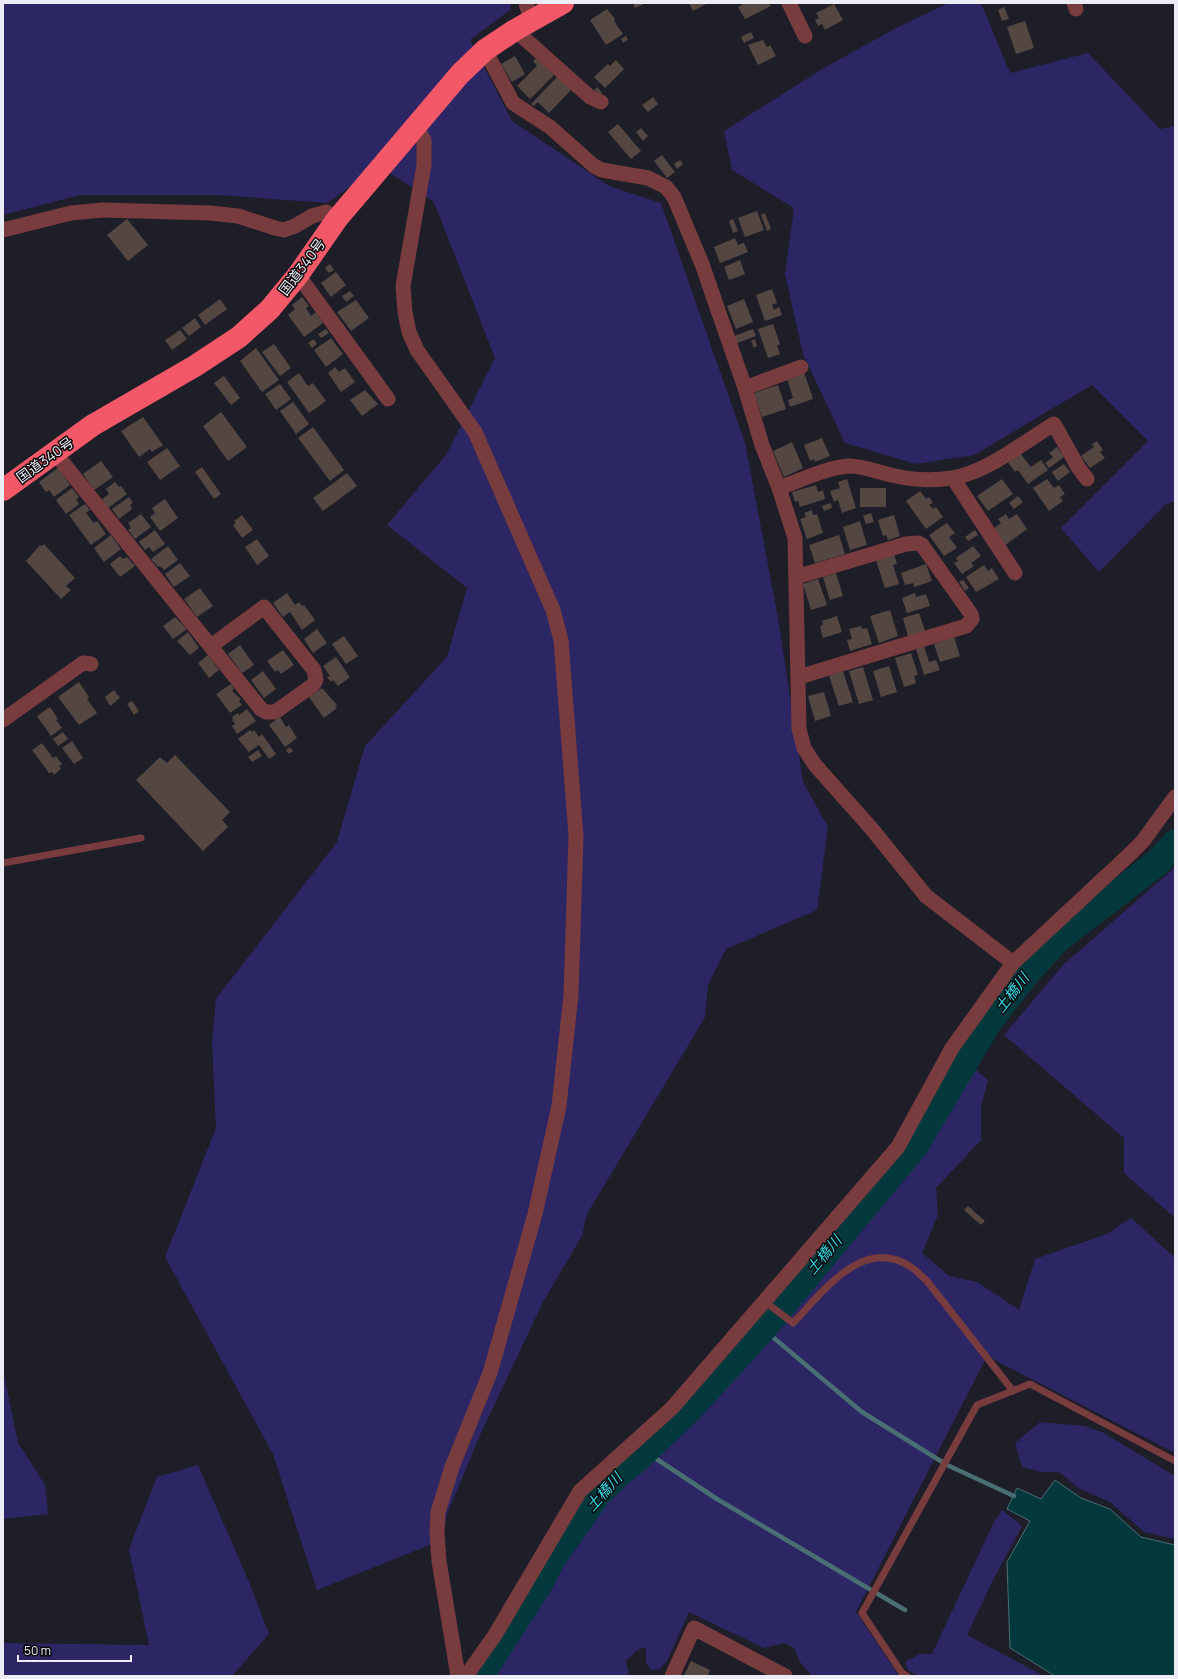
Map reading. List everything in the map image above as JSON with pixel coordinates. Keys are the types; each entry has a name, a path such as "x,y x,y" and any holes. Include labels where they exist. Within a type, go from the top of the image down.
{"highway":[{"name":"国道340号","path":"3,490 93,425 195,366 239,337 270,309 298,275 337,219 460,74 485,50 524,18 563,3"}],"street":[{"path":"789,3 805,36"},
{"path":"524,18 590,98 601,102"},
{"path":"485,50 513,103 550,127 594,166 602,170 648,178 666,187 674,197 702,264 745,388 762,445 779,488 795,538 799,729 804,748 815,764 871,828 926,896 1013,963"},
{"path":"416,126 424,140 424,165 403,286 405,312 409,332 417,350 475,432 553,610 561,640 576,836 571,995 559,1106 535,1214 490,1373 452,1467 438,1512 437,1533 439,1561 458,1676"},
{"path":"3,230 71,214 103,210 231,215 284,230 321,212 326,212 337,219"},
{"path":"298,275 388,399"},
{"path":"745,388 801,367"},
{"path":"779,488 814,475 848,466 893,476 920,479 953,478 972,473 990,464 1054,424 1078,467 1087,479"},
{"path":"55,453 261,709 266,712 275,712 313,685 316,680 314,670 264,607 211,646"},
{"path":"953,478 1016,573"},
{"path":"796,577 906,544 918,543 922,545 971,614 972,619 966,626 799,677"},
{"path":"3,720 83,663 91,664"},
{"path":"466,1676 495,1635 580,1491 672,1408 898,1147 952,1048 1013,963 1131,854 1143,841 1175,797"},
{"path":"672,1676 694,1628 785,1676"}],"lane":[{"path":"3,863 141,838"},
{"path":"764,1301 794,1322 840,1274 857,1264 878,1257 894,1260 911,1267 927,1281 1012,1391"},
{"path":"907,1676 902,1673 862,1613 977,1405 1030,1384 1175,1461"}],"shaded area":[{"path":"3,3 510,3 511,9 470,40 512,121 609,186 661,203 745,443 778,618 803,782 828,827 817,910 726,949 708,985 705,1017 587,1214 582,1236 544,1300 480,1435 447,1514 442,1540 317,1590 273,1454 165,1257 216,1128 212,1042 216,999 337,842 365,746 447,657 467,588 387,525 446,455 495,358 434,202 379,166 327,203 219,195 80,195 3,215"},
{"path":"949,3 981,3 1010,73 1088,53 1160,129 1175,126 1175,501 1165,505 1099,572 1061,528 1148,441 1092,385 974,455 916,464 845,443 803,354 785,274 794,208 732,170 724,131 824,68 898,27"},
{"path":"1175,864 1175,1218 1124,1173 1124,1138 1004,1035 1063,965 1172,870"},
{"path":"968,1063 988,1080 981,1107 981,1140 936,1188 938,1215 922,1253 949,1276 977,1282 1019,1310 1035,1259 1107,1234 1131,1218 1175,1258 1175,1453 987,1356 856,1612 899,1676 812,1676 800,1662 794,1648 785,1643 764,1648 689,1612 667,1661 660,1669 651,1670 646,1663 646,1647 637,1650 626,1661 629,1676 489,1676 567,1549 602,1497 644,1462 760,1343"},
{"path":"3,1370 18,1443 45,1485 48,1514 3,1519"},
{"path":"1040,1422 1085,1426 1104,1433 1175,1476 1175,1539 1144,1532 1110,1502 1080,1489 1059,1472 1042,1472 1022,1467 1015,1443"},
{"path":"198,1465 249,1582 269,1634 232,1676 3,1676 3,1643 149,1645 129,1549 157,1477"},
{"path":"1055,1480 1081,1498 1110,1509 1141,1537 1175,1545 1175,1676 1055,1676 1010,1648 1007,1562 1030,1521 1007,1509 1017,1488 1041,1499"},
{"path":"1002,1510 1022,1526 992,1582 967,1635 1044,1676 917,1676 907,1669 906,1661 920,1654 932,1654 993,1524"}],"building":[{"path":"633,3 646,3 635,8"},
{"path":"689,3 708,3 693,11"},
{"path":"745,3 769,3 771,6 745,19 738,7"},
{"path":"834,4 843,20 825,30 822,24 818,26 815,20 819,18 816,13"},
{"path":"1004,7 1009,19 1002,21 998,10"},
{"path":"607,9 615,19 614,21 623,34 606,45 590,20"},
{"path":"1025,21 1034,48 1016,54 1007,27"},
{"path":"751,32 754,38 744,43 741,37"},
{"path":"626,36 628,40 623,43 621,39"},
{"path":"763,40 767,47 770,45 776,56 758,65 748,45"},
{"path":"515,56 525,74 512,82 501,64"},
{"path":"537,58 554,75 530,99 517,86 537,66 533,61"},
{"path":"616,60 624,69 605,88 594,77 608,64 610,66"},
{"path":"558,76 572,89 549,113 538,102 534,106 531,104"},
{"path":"597,87 602,93 600,95 594,90"},
{"path":"653,97 658,104 648,112 642,105"},
{"path":"618,124 641,151 631,159 608,132"},
{"path":"641,128 648,136 643,141 636,132"},
{"path":"662,155 675,172 667,178 654,161"},
{"path":"680,160 683,164 677,169 674,164"},
{"path":"757,211 764,230 745,237 738,218"},
{"path":"765,213 771,229 767,231 761,215"},
{"path":"127,219 148,245 128,261 107,235"},
{"path":"733,219 738,231 733,233 729,221"},
{"path":"735,238 738,245 744,243 748,252 720,263 714,247"},
{"path":"740,260 745,274 729,280 724,267"},
{"path":"330,264 334,270 329,273 325,268"},
{"path":"336,272 346,285 331,297 321,283"},
{"path":"772,289 777,303 772,305 774,310 779,307 782,315 765,321 756,295"},
{"path":"350,291 354,296 346,302 342,296"},
{"path":"302,297 309,306 306,308 311,316 316,312 323,323 304,337 288,315 295,309 292,305"},
{"path":"220,299 227,309 205,325 198,315"},
{"path":"744,299 753,322 736,329 727,306"},
{"path":"356,300 369,318 351,331 337,312"},
{"path":"195,318 201,327 189,336 182,328"},
{"path":"773,324 780,344 777,346 780,354 768,358 758,329"},
{"path":"326,329 329,333 321,338 318,334"},
{"path":"753,329 756,336 737,343 734,336"},
{"path":"180,330 187,339 172,350 165,340"},
{"path":"331,338 343,354 326,367 314,350"},
{"path":"314,339 317,344 312,348 308,343"},
{"path":"755,339 757,346 754,348 751,341"},
{"path":"274,344 291,368 280,376 262,352"},
{"path":"256,348 279,380 262,392 240,361"},
{"path":"335,367 339,372 345,368 355,382 341,392 328,373"},
{"path":"804,372 813,399 790,407 788,400 793,398 787,378"},
{"path":"299,373 308,386 313,383 326,401 309,413 287,382"},
{"path":"224,376 240,398 231,405 214,383"},
{"path":"280,384 291,399 276,410 265,394"},
{"path":"778,385 786,409 762,417 754,393"},
{"path":"365,390 378,404 362,416 350,400"},
{"path":"293,402 309,424 296,434 280,411"},
{"path":"221,412 247,447 228,461 203,426"},
{"path":"143,417 163,445 152,452 150,449 139,457 121,431"},
{"path":"313,427 344,470 330,481 298,438"},
{"path":"822,438 830,456 815,462 814,459 810,461 804,445"},
{"path":"1097,441 1103,450 1100,452 1105,458 1090,468 1081,456 1094,447 1092,444"},
{"path":"792,442 803,468 784,477 773,451"},
{"path":"1057,447 1064,457 1049,468 1045,463 1053,457 1049,453"},
{"path":"167,448 180,466 160,480 147,462"},
{"path":"1020,453 1031,467 1041,460 1048,470 1028,484 1018,470 1015,472 1008,462"},
{"path":"101,461 113,477 94,490 83,474"},
{"path":"1064,464 1070,472 1058,481 1052,472"},
{"path":"202,467 221,494 214,499 195,472"},
{"path":"58,468 70,485 54,497 49,490 46,492 39,482"},
{"path":"347,473 357,486 323,511 313,498"},
{"path":"847,479 856,508 842,513 838,500 834,502 830,491 840,488 838,482"},
{"path":"1002,479 1013,494 988,511 977,496"},
{"path":"1047,479 1054,488 1059,485 1065,494 1060,497 1063,501 1049,511 1033,488"},
{"path":"115,482 119,487 121,486 127,494 108,508 102,499 109,494 106,489"},
{"path":"816,485 818,492 823,490 825,499 800,507 798,501 795,502 792,492"},
{"path":"72,488 79,497 76,500 79,504 66,514 56,500"},
{"path":"860,488 886,488 886,507 860,507"},
{"path":"920,491 926,499 929,497 933,503 929,505 933,509 936,507 943,517 926,529 906,501"},
{"path":"1018,496 1023,502 1014,509 1009,503"},
{"path":"129,497 133,503 130,505 132,509 119,519 112,509"},
{"path":"165,499 178,518 160,531 150,517 155,513 152,508"},
{"path":"831,503 832,508 824,511 822,506"},
{"path":"85,504 90,510 86,513 94,523 97,521 106,534 91,545 69,515"},
{"path":"812,510 813,515 817,514 823,533 807,539 800,519 806,517 804,513"},
{"path":"871,513 874,522 866,524 863,516"},
{"path":"141,514 151,527 135,539 128,530 131,528 128,523"},
{"path":"1006,514 1009,519 1017,514 1027,529 1004,546 993,529 1001,523 998,519"},
{"path":"242,515 253,530 242,538 233,525 236,523 234,521"},
{"path":"894,515 900,536 888,540 886,535 883,536 878,520"},
{"path":"860,521 867,545 850,550 843,527"},
{"path":"947,523 955,533 949,537 957,548 944,556 929,535"},
{"path":"155,530 165,544 153,552 149,547 145,550 139,542"},
{"path":"975,530 978,535 968,541 965,537"},
{"path":"111,535 121,549 104,562 94,548"},
{"path":"839,535 845,554 815,563 809,545"},
{"path":"257,539 269,556 257,565 245,547"},
{"path":"44,544 75,578 66,586 71,590 61,599 26,561 40,545 42,546"},
{"path":"168,546 178,560 164,570 160,566 158,567 151,559"},
{"path":"973,546 981,556 971,563 974,566 962,574 954,563 958,561 956,558"},
{"path":"894,554 897,564 893,565 899,584 885,588 876,560"},
{"path":"120,556 123,559 127,557 135,566 120,577 110,564"},
{"path":"180,563 190,576 174,587 165,574"},
{"path":"926,564 932,581 914,587 913,583 905,585 901,573"},
{"path":"984,565 988,571 992,568 999,579 976,592 966,577"},
{"path":"836,573 843,596 830,600 823,577"},
{"path":"818,579 827,605 811,610 803,584"},
{"path":"963,580 969,588 965,591 959,582"},
{"path":"200,588 213,606 197,617 184,599"},
{"path":"287,593 295,605 299,602 302,606 304,605 315,620 302,630 290,612 283,617 273,603"},
{"path":"915,593 916,597 926,594 930,606 907,613 902,598"},
{"path":"890,610 898,636 879,643 870,616"},
{"path":"919,613 925,631 908,637 903,618"},
{"path":"837,616 842,632 823,638 820,626 823,625 822,621"},
{"path":"175,617 187,629 173,639 163,626"},
{"path":"861,626 862,629 867,628 872,644 850,651 847,640 852,639 849,629"},
{"path":"317,629 327,643 313,653 304,639"},
{"path":"188,632 199,648 190,655 177,641"},
{"path":"344,636 358,656 346,664 332,644"},
{"path":"954,637 960,656 940,662 934,644"},
{"path":"240,645 254,665 242,673 228,654"},
{"path":"924,646 929,662 936,660 940,670 924,675 916,649"},
{"path":"283,650 294,665 281,674 278,670 275,672 267,661"},
{"path":"911,653 918,675 914,676 916,683 904,687 895,658"},
{"path":"208,655 219,670 209,678 198,663"},
{"path":"336,657 350,677 338,686 333,680 331,682 327,677 330,676 323,666"},
{"path":"889,666 897,692 881,697 873,671"},
{"path":"863,667 873,700 859,704 849,671"},
{"path":"263,671 276,689 264,698 251,680"},
{"path":"843,671 853,702 839,706 829,676"},
{"path":"79,682 89,697 87,699 97,713 79,725 58,697"},
{"path":"231,684 234,689 232,691 241,699 239,701 242,705 230,713 216,694"},
{"path":"322,688 337,705 335,706 337,708 324,718 309,697"},
{"path":"114,690 120,698 110,706 105,697"},
{"path":"824,692 831,716 815,721 808,696"},
{"path":"132,701 139,711 134,715 127,704"},
{"path":"50,707 58,719 56,720 62,728 51,736 37,716"},
{"path":"247,709 256,721 237,734 232,726 235,724 232,717 238,713 239,715"},
{"path":"280,717 286,727 289,725 297,738 285,747 269,725"},
{"path":"250,730 252,732 254,730 259,737 262,734 276,754 269,759 259,745 249,752 238,739"},
{"path":"63,732 68,739 58,746 53,739"},
{"path":"72,741 83,758 74,764 62,748"},
{"path":"42,743 53,758 56,756 62,764 59,766 61,769 54,775 52,772 49,773 32,750"},
{"path":"290,747 293,751 289,754 286,750"},
{"path":"258,750 262,756 252,762 248,757"},
{"path":"175,755 230,812 222,820 228,827 203,851 136,780 160,757 167,763"},
{"path":"968,1206 985,1221 981,1225 964,1210"},
{"path":"691,1661 710,1670 708,1676 684,1675"}],"waterway":[{"name":"土橋川","path":"480,1676 540,1583 552,1559 598,1494 688,1411 763,1329 915,1146 988,1023 1027,973 1058,939 1157,863 1175,843"},
{"path":"763,1329 862,1412 947,1465 1014,1496"},
{"path":"646,1452 717,1499 905,1610"}]}
